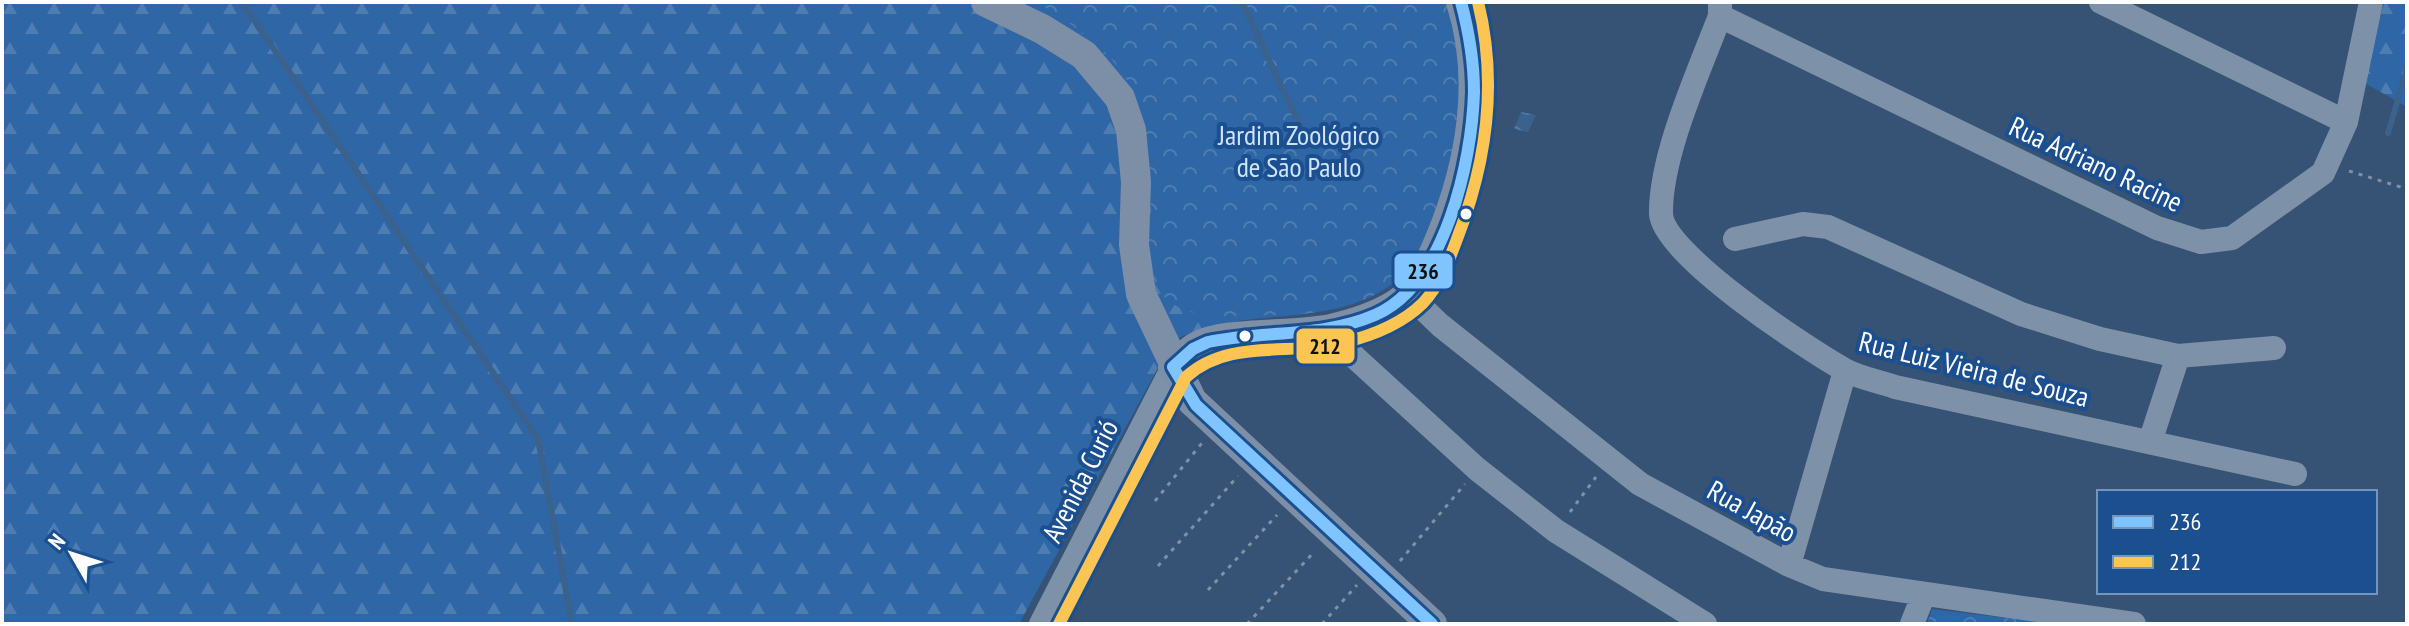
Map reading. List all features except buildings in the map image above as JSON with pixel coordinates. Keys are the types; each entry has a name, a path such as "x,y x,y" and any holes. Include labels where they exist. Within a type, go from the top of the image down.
{"main road":[{"path":"986,2 1042,29 1084,55 1120,98 1131,130 1136,182 1134,245 1141,294 1173,367 1192,401 1296,494 1432,624"},
{"path":"1173,367 1197,346 1214,341 1331,329 1383,310 1409,295 1421,280 1451,213 1468,148 1474,101 1474,60 1461,2"}],"street":[{"path":"2101,2 2346,122"},
{"path":"2330,165 2346,122 2371,2"},
{"name":"Rua Adriano Racine","path":"1720,9 2187,240 2232,238 2330,165"},
{"name":"Rua Luiz Vieira de Souza","path":"1720,9 1684,112 1667,173 1661,217 1675,245 1737,296 1845,371 1895,387 2295,474"},
{"path":"1735,239 1803,224 1828,227 2021,314 2100,339 2178,356 2274,348"},
{"name":"Rua Japão","path":"1409,295 1440,325 1640,484 1789,565 1823,579 2120,623"},
{"path":"1331,329 1349,352 1477,469 1556,531 1705,624"},
{"path":"2150,442 2178,356"},
{"name":"Avenida Curió","path":"1041,624 1173,367"},
{"path":"1789,565 1845,371"},
{"path":"1912,624 1923,596"}],"path":[{"path":"2330,165 2407,189"},
{"path":"1155,501 1217,424"},
{"path":"1158,566 1254,459"},
{"path":"1556,531 1608,461"},
{"path":"1322,624 1379,573 1477,469"},
{"path":"1208,590 1296,494"},
{"path":"1247,624 1334,531"}],"green space":[{"path":"2,2 1447,2 1422,242 1400,274 1373,295 1342,307 1203,328 1172,342 1019,624 2,624"},
{"name":"Jardim Zoológico de São Paulo","path":"1035,2 1447,2 1459,59 1459,115 1439,199 1410,267 1400,278 1371,297 1320,311 1220,316 1195,313 1173,304 1158,287 1148,264 1150,167 1144,123 1135,96 1106,53 1079,30"},
{"path":"2384,2 2407,2 2407,107 2363,82"},
{"path":"1932,609 2046,623 1927,624"}],"water":[{"path":"1521,112 1536,115 1528,132 1514,129"}],"waterway":[{"path":"242,2 538,439 572,624"},
{"path":"1242,2 1308,143"},
{"path":"2388,133 2407,69"}],"transit line":[{"name":"236","path":"1173,367 1193,349 1208,342 1334,327 1375,315 1399,300 1420,277 1437,250 1450,218 1468,152 1474,80 1461,2"},
{"name":"212","path":"1059,624 1186,377 1221,357 1260,350 1322,347 1375,333 1414,311 1434,289 1467,210 1482,152 1488,92 1484,32 1478,2"},
{"name":"236","path":"1173,367 1196,405 1432,624"}]}
